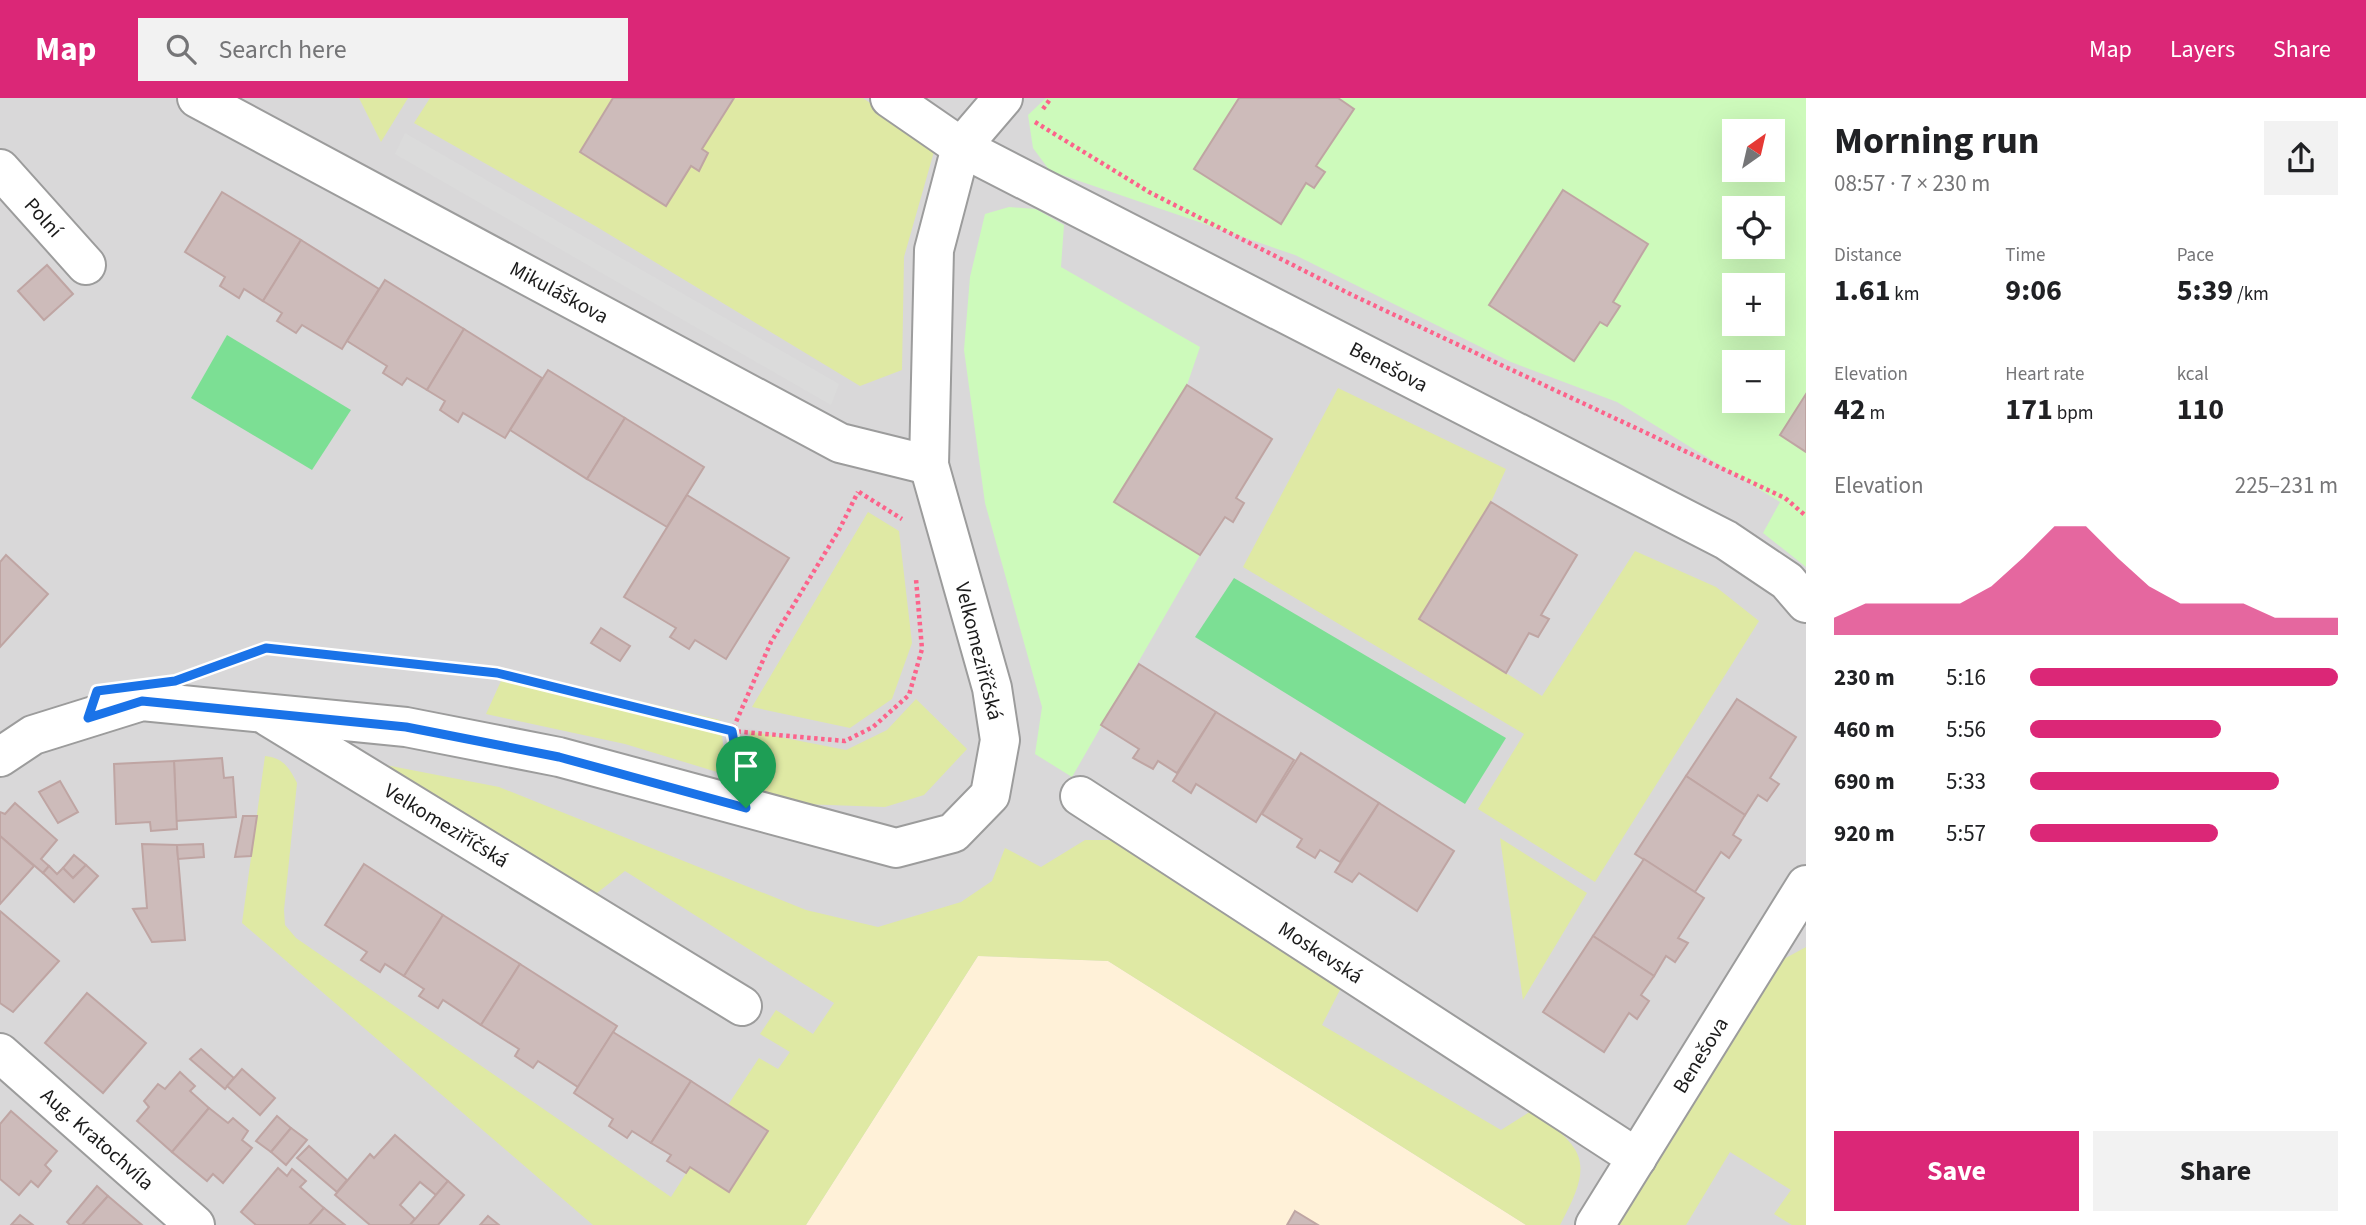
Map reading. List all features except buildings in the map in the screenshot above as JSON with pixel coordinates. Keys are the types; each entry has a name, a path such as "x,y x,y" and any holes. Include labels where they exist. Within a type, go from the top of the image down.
{"street":[{"name":"Mikuláškova","path":"197,98 840,443 929,465"},
{"name":"Benešova","path":"890,98 961,147 1726,540 1787,581 1806,603"},
{"name":"Velkomeziříčská","path":"0,757 33,735 142,701 258,710 406,727 559,757 896,848 953,833 990,795 1000,740 992,688 929,465 934,250 961,147 1003,98"},
{"name":"Polní","path":"0,169 86,265"},
{"name":"Velkomeziříčská","path":"258,710 742,1006"},
{"name":"Moskevská","path":"1080,796 1637,1158"},
{"name":"Benešova","path":"1595,1225 1637,1158 1793,935 1806,885"},
{"name":"Aug. Kratochvíla","path":"0,1053 195,1225"}],"path":[{"path":"1051,98 1035,122 1149,192 1352,295 1785,498 1806,516"},
{"path":"846,485 911,525"},
{"path":"746,808 732,731 771,642 839,530 858,491"},
{"path":"214,667 266,648 497,673 732,731 845,741 873,727 909,695 922,649 915,566"}],"shaded area":[{"path":"0,98 1806,98 1806,1225 1526,1225 1108,961 978,956 806,1225 0,1225"},
{"path":"405,133 839,384 831,405 395,154"},
{"path":"978,956 1108,961 1526,1225 806,1225"}],"green space":[{"path":"359,98 408,98 381,142"},
{"path":"430,98 863,98 935,148 904,257 902,370 860,386 597,227 414,123"},
{"path":"1046,98 1806,98 1806,567 1763,533 1780,502 1617,402 1511,362 1295,255 1050,171 1033,148 1028,115"},
{"path":"1009,207 1036,209 1064,225 1061,267 1200,347 1187,385 1114,501 1200,555 1072,777 1035,754 1042,707 985,503 964,350 970,277 985,214"},
{"path":"227,335 351,410 312,470 191,398"},
{"path":"1338,388 1506,469 1491,502 1420,618 1542,696 1635,551 1716,587 1759,621 1595,882 1478,809 1524,734 1243,567"},
{"path":"868,512 899,531 912,643 892,699 850,728 752,707"},
{"path":"1234,578 1506,738 1465,804 1195,637"},
{"path":"506,670 720,720 727,775 625,744 486,714"},
{"path":"916,699 967,749 924,795 885,807 801,804 757,789 749,731 846,750 887,730"},
{"path":"265,756 285,764 297,783 284,910 285,925 296,938 671,1197 690,1167 729,1192 768,1131 728,1105 759,1058 778,1069 790,1052 760,1034 776,1010 813,1034 834,1003 625,871 588,900 365,761 499,787 806,910 878,927 961,902 992,881 1005,848 1041,867 1085,840 1114,840 1345,980 1322,1025 1501,1130 1531,1111 1550,1124 1574,1148 1579,1159 1577,1187 1560,1225 1526,1225 1108,961 978,956 806,1225 593,1225 242,923"},
{"path":"1500,838 1587,893 1523,1000"},
{"path":"1806,947 1806,1225 1792,1225 1774,1214 1791,1190 1730,1152 1686,1225 1614,1225 1782,960"}],"route":[{"path":"266,648 497,673 732,731 746,808 559,757 406,727 258,710 142,701 88,718 97,691 175,681 266,648"}]}
